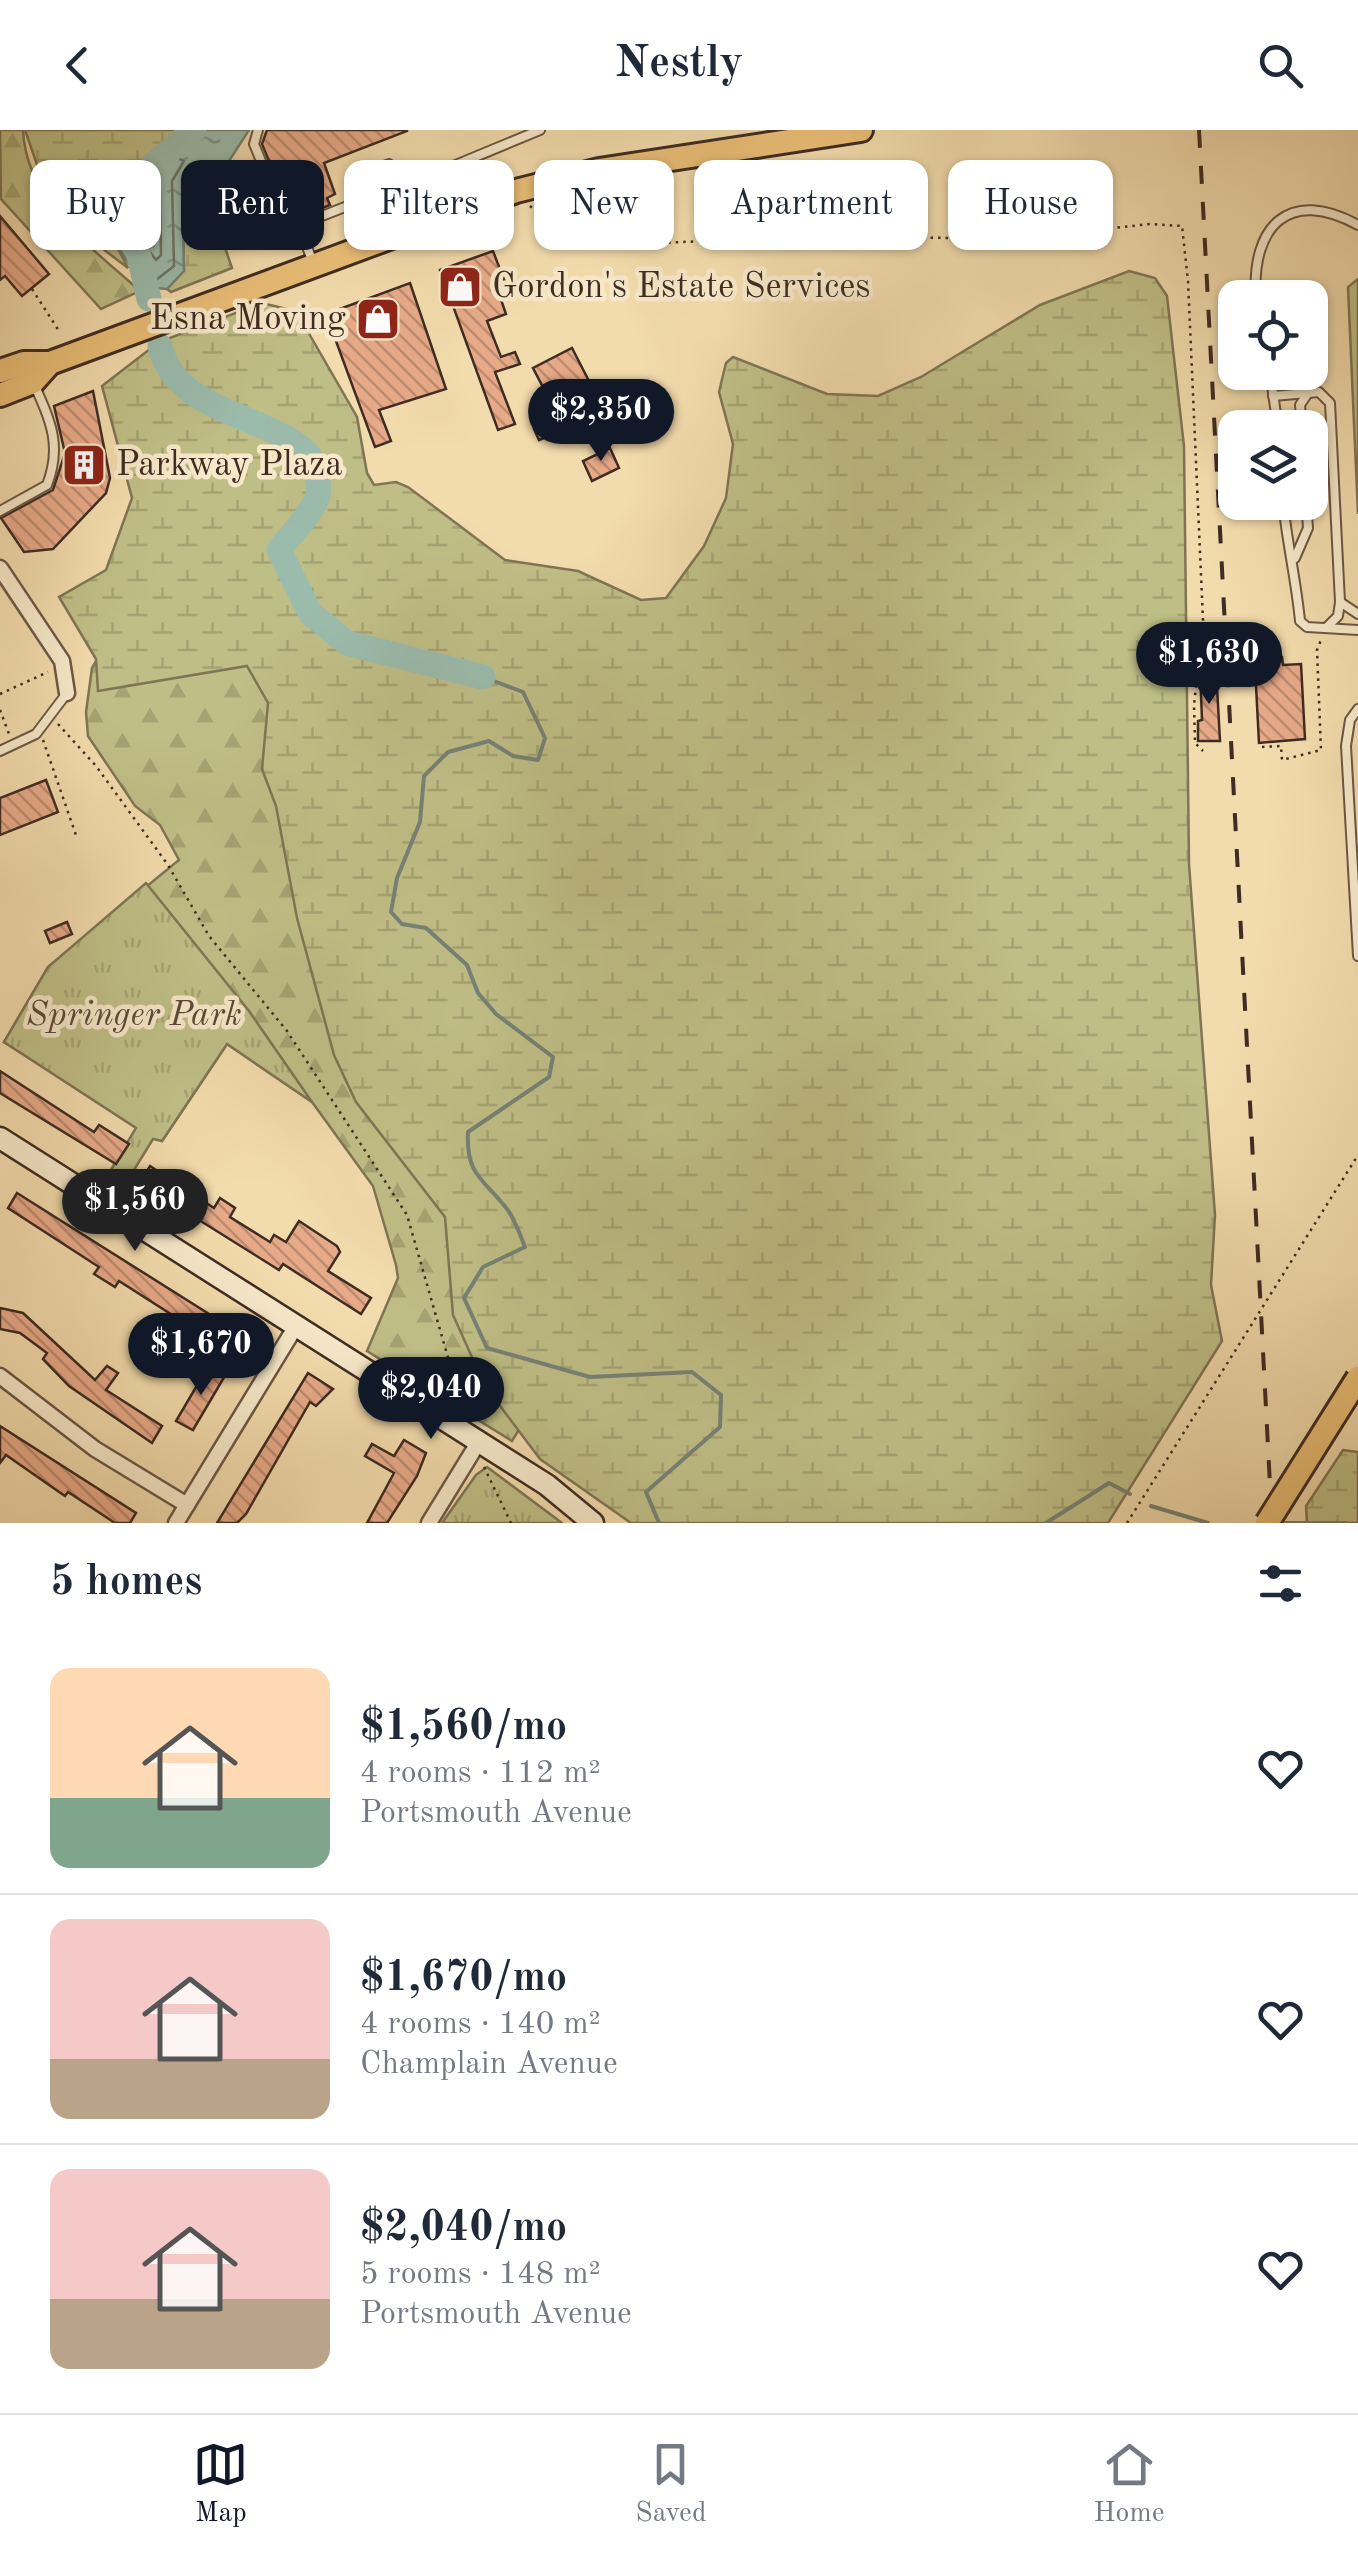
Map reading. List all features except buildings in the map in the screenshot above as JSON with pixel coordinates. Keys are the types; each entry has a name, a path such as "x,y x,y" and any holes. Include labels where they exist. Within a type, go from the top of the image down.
{"main road":[{"path":"514,192 599,170 860,130"},
{"path":"0,372 24,363 50,363 357,250"},
{"path":"0,395 33,382 50,363"},
{"path":"0,1138 547,1485 593,1523"},
{"path":"1266,1523 1358,1378"}],"street":[{"path":"0,568 62,661 68,693"},
{"path":"176,1523 296,1326"},
{"path":"0,1376 95,1448 187,1505"},
{"path":"429,1523 478,1443"}],"lane":[{"path":"258,130 254,144 261,160"},
{"path":"468,160 540,130"},
{"path":"1255,280 1254,262 1266,231 1288,213 1314,208 1358,225"},
{"path":"308,250 314,266"},
{"path":"0,511 47,486 58,458 47,412 33,382"},
{"path":"1273,390 1276,410"},
{"path":"1300,410 1308,392"},
{"path":"1274,396 1319,392 1330,403 1340,602 1338,616 1327,627"},
{"path":"1285,520 1287,547 1295,558"},
{"path":"1307,520 1308,528 1295,558 1300,621 1307,627 1358,630"},
{"path":"1340,602 1358,614"},
{"path":"0,751 39,730 68,693"},
{"path":"1358,708 1347,728 1346,746 1358,956"}],"path":[{"path":"526,202 555,228 582,242 631,244 833,236 1012,239 1150,224 1182,226 1202,582 1195,743 1202,752"},
{"path":"32,288 59,330"},
{"path":"1262,748 1281,746 1282,760 1320,750 1317,650 1327,627"},
{"path":"0,694 48,672"},
{"path":"0,710 13,745"},
{"path":"50,716 96,766 168,865 209,936 287,1030 407,1215 455,1382 472,1419"},
{"path":"39,730 77,838"},
{"path":"1127,1523 1358,1155"},
{"path":"483,1466 511,1523"}],"green space":[{"path":"0,130 23,130 30,163 30,231 1,199"},
{"path":"25,130 199,130 153,160 35,160"},
{"path":"47,250 94,250 140,291 101,309"},
{"path":"104,250 119,250 128,268"},
{"path":"184,250 226,250 232,268 171,292 167,289 184,270"},
{"path":"1129,271 1155,278 1167,296 1184,446 1189,864 1215,1215 1211,1285 1222,1341 1108,1523 631,1523 540,1459 485,1386 453,1315 445,1217 356,1102 334,1055 297,918 276,806 262,769 268,703 247,666 98,691 96,659 59,597 106,570 132,498 102,386 159,342 262,303 296,311 357,417 367,473 374,485 396,482 408,487 505,560 578,571 641,600 666,598 704,546 726,498 733,444 719,392 726,363 733,357 827,394 878,396 921,377 1040,305"},
{"path":"1358,279 1358,514 1348,287"},
{"path":"103,649 266,656 366,990 528,1415 512,1441 367,1351 398,1278 396,1265 373,1186 312,1102 227,1044 162,1141 4,1042 48,967 179,860 160,825 135,806 88,736 86,712 92,668"},
{"name":"Springer Park","path":"146,883 249,1011 312,1102 227,1044 162,1141 153,1139 118,1196 102,1185 136,1128 4,1042 48,967"},
{"path":"1343,1450 1358,1452 1358,1523 1307,1523 1306,1506"},
{"path":"487,1467 562,1523 442,1523 476,1475"}],"water":[{"path":"199,130 249,130 230,160 181,160 184,271 167,289 145,287 120,250 161,250 161,160 152,160"}],"waterway":[{"path":"159,160 194,130"},
{"path":"139,256 149,299"},
{"path":"160,346 169,368 183,385 222,409 287,438 312,461 318,481 316,501 279,550 310,613 347,643 483,677"},
{"path":"483,677 523,692 545,738 538,760 513,756 489,741 448,752 424,776 420,822 397,878 391,912 402,924 426,928 467,965 478,993 496,1014 553,1057 549,1077 468,1132 473,1168 510,1213 525,1247 483,1267 464,1298 487,1348 590,1377 692,1372 721,1395 720,1427 646,1492 659,1523"},
{"path":"1046,1523 1109,1483 1130,1494"},
{"path":"1151,1506 1208,1523"},
{"path":"1283,1523 1346,1523"}],"railway":[{"path":"1199,130 1272,1523"}],"place":[{"name":"Gordon's Estate Services","path":"460,287"},
{"name":"Esna Moving","path":"378,319"},
{"name":"Parkway Plaza","path":"84,465"}]}
